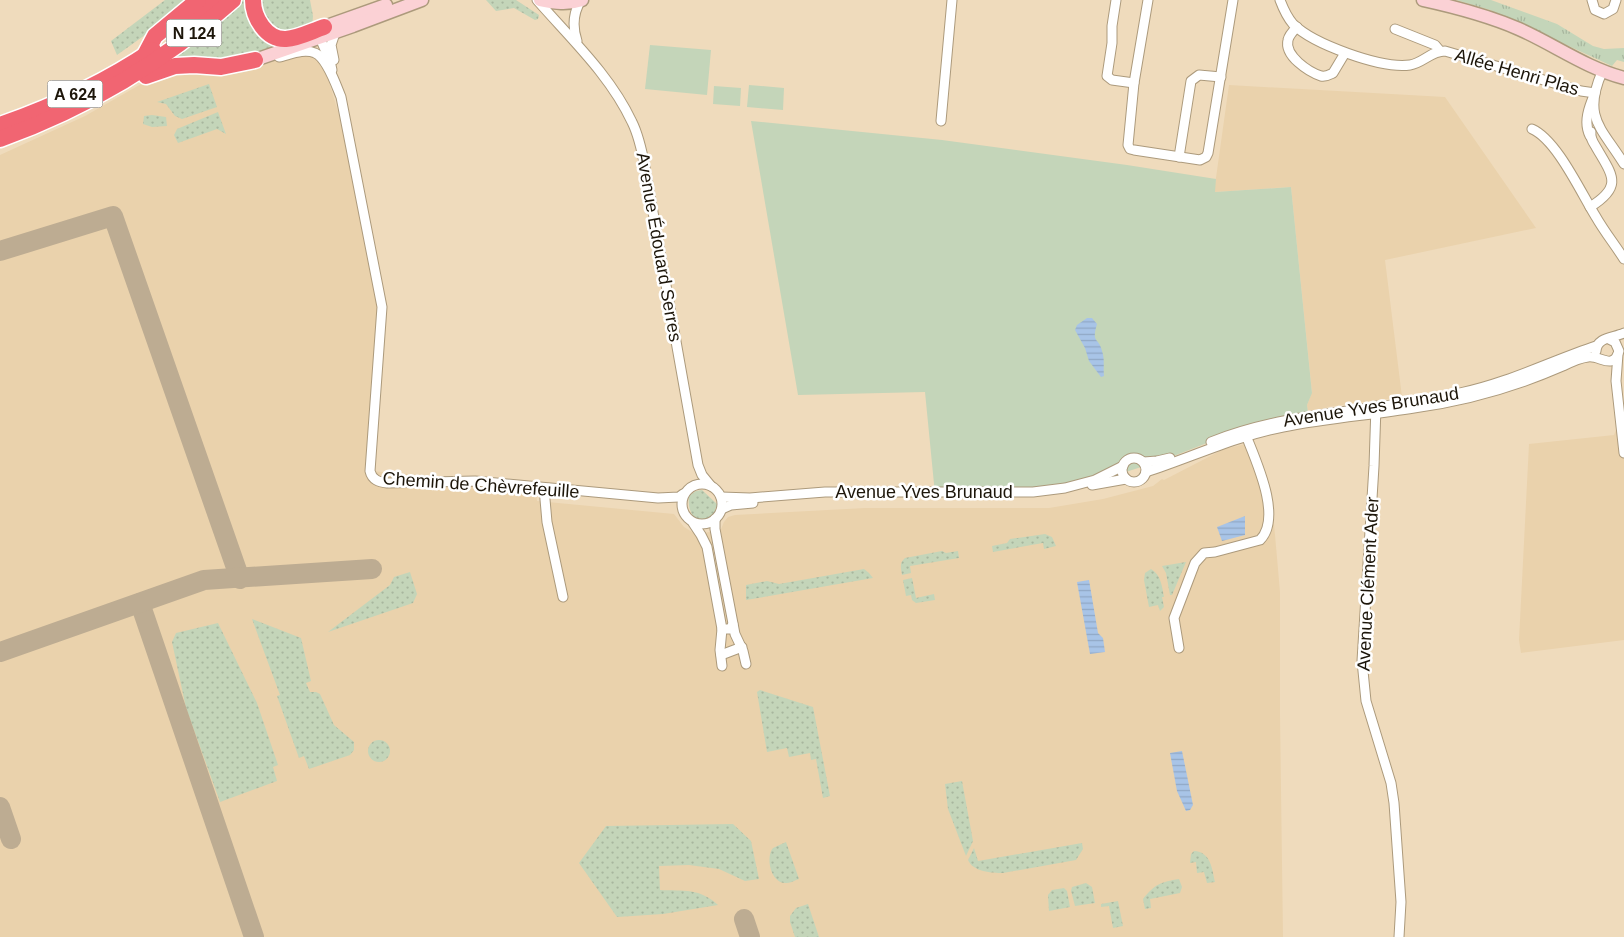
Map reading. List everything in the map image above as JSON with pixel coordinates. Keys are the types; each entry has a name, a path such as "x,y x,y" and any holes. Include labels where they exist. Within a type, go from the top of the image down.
{"highway":[{"path":"149,59 154,36 198,0"},
{"name":"A 624","path":"0,139 40,123 111,89 149,59 168,40 215,0"},
{"name":"N 124","path":"149,59 185,41 233,0"},
{"path":"253,0 255,14 259,22 268,32 278,37 288,38 326,32"},
{"name":"A 624","path":"0,125 63,100 149,59"},
{"path":"40,123 75,113 160,70 187,65 221,67 255,60"}],"main road":[{"path":"326,32 375,9 401,0"},
{"path":"255,60 326,32 422,0"},
{"path":"539,0 559,4 582,0"},
{"path":"1423,0 1488,18 1518,29 1602,72 1624,78"}],"street":[{"name":"Avenue Édouard Serres","path":"539,0 579,45 619,97 640,143 698,465 702,475 712,486"},
{"path":"560,25 575,13 582,0"},
{"path":"941,121 952,0"},
{"path":"1116,0 1107,76 1112,80 1134,83"},
{"path":"1148,0 1134,83 1127,140 1128,146 1134,150 1200,160 1208,155 1233,0"},
{"name":"Allée Henri Plas","path":"1280,0 1290,20 1297,27 1345,53 1365,59 1404,66 1415,64 1440,51 1445,51 1595,93"},
{"path":"1592,0 1595,10 1604,14 1614,9 1616,0"},
{"name":"Avenue Édouard Serres","path":"575,13 574,32 579,45"},
{"path":"1297,27 1288,40 1287,46 1290,54 1294,60 1319,75 1326,76 1333,73 1345,53"},
{"name":"Allée Henri Plas","path":"1395,29 1435,45 1440,51"},
{"name":"Chemin de Chèvrefeuille","path":"326,32 331,46 335,81"},
{"name":"Chemin de Chèvrefeuille","path":"326,32 330,61 341,97 382,307 370,473 376,480 387,483 475,481 658,498 679,497 683,494"},
{"name":"Chemin de Chèvrefeuille","path":"255,60 269,60 299,52 314,52 320,57 335,81"},
{"path":"1590,207 1606,196 1613,182 1610,171 1588,131 1587,120 1602,72"},
{"path":"1179,157 1191,81 1199,75 1221,77"},
{"path":"1595,93 1595,118 1598,126 1624,164"},
{"path":"1590,136 1598,126"},
{"path":"1532,129 1542,135 1553,146 1624,259"},
{"path":"1616,381 1609,367 1596,353 1596,346 1602,340 1624,333"},
{"path":"1609,339 1620,346"},
{"name":"Avenue Yves Brunaud","path":"1376,410 1459,394 1501,383 1596,346"},
{"path":"1602,360 1613,360 1620,346"},
{"path":"1620,346 1616,381 1624,453"},
{"name":"Avenue Yves Brunaud","path":"1144,462 1166,459 1246,433 1306,417 1425,406 1502,389 1537,377 1576,360 1588,357 1602,360"},
{"name":"Avenue Clément Ader","path":"1376,410 1362,661 1366,701 1391,783 1394,803 1401,902 1399,937"},
{"path":"1179,648 1174,618 1195,563 1204,552 1215,552 1260,540 1266,535 1268,529 1268,493 1246,433"},
{"name":"Avenue Yves Brunaud","path":"1146,472 1246,433"},
{"path":"1132,458 1138,458 1144,462 1145,476 1139,482 1131,482 1126,479 1122,472 1123,466 1132,458"},
{"name":"Avenue Édouard Serres","path":"691,486 698,465"},
{"name":"Avenue Yves Brunaud","path":"721,497 750,498 837,492 1033,492 1065,488 1087,482 1123,466"},
{"name":"Avenue Yves Brunaud","path":"722,509 764,502 821,498 1036,496 1069,492 1126,479"},
{"path":"722,666 720,655 722,633 706,547 693,523 683,513 681,501 683,494 691,486 698,484 712,486 721,497 722,509 715,520 715,529 734,629 742,647 746,664"},
{"path":"544,488 547,522 564,598"},
{"name":"Chemin de Chèvrefeuille","path":"658,498 675,505 683,513"},
{"path":"693,523 706,524 715,520"},
{"path":"722,633 734,629"},
{"path":"720,655 742,647"}],"shaded area":[{"path":"312,55 319,59 326,72 357,174 382,303 370,471 535,484 537,501 674,514 684,527 697,535 721,529 728,517 735,515 865,508 1049,508 1103,499 1153,486 1162,479 1164,480 1224,449 1250,443 1271,489 1280,592 1283,937 0,937 0,155 85,116 164,71 256,65 289,57"},
{"path":"1229,85 1445,97 1536,228 1385,260 1402,397 1327,407 1327,409 1308,412 1307,405 1312,392 1291,187 1214,192"},
{"path":"1624,409 1624,640 1521,653 1519,640 1529,444 1614,435"}],"green space":[{"path":"165,0 189,0 117,55 111,41"},
{"path":"243,0 250,0 253,16 296,41 242,59 171,61 217,24"},
{"path":"258,0 310,0 313,16 312,28 283,34 265,22"},
{"path":"486,0 516,0 539,15 538,19 535,20 514,8 496,11"},
{"path":"1456,0 1491,0 1557,24 1593,46 1604,49 1624,48 1624,62 1617,60 1612,66 1490,10"},
{"path":"650,45 711,50 707,95 645,89"},
{"path":"209,84 217,107 182,119 175,116 166,104 157,102"},
{"path":"749,85 784,88 783,110 747,107"},
{"path":"714,86 741,88 740,106 713,104"},
{"path":"218,112 226,134 217,129 178,143 174,135 177,129"},
{"path":"144,116 166,117 167,126 152,127 143,124"},
{"path":"751,121 942,140 1127,165 1216,179 1215,192 1291,187 1312,393 1307,405 1308,412 1225,436 1166,459 1067,491 935,494 925,392 798,395"},
{"path":"702,490 717,504 714,516 710,516 709,520 703,522 696,521 689,503 689,496 696,491"},
{"path":"1045,534 1052,537 1056,546 1044,549 1043,543 993,552 992,546 1007,543 1010,539"},
{"path":"942,551 946,553 958,551 959,558 910,566 911,573 902,575 901,564 905,558"},
{"path":"1186,562 1172,595 1170,595 1166,573 1162,566"},
{"path":"864,569 873,578 746,600 746,585 767,581 779,584"},
{"path":"1151,569 1159,578 1163,589 1164,607 1160,611 1158,605 1149,607 1144,580 1145,573"},
{"path":"410,572 417,594 413,603 328,632 390,585 394,577"},
{"path":"912,578 916,598 934,594 935,600 916,603 912,600 911,595 906,596 903,580"},
{"path":"252,619 301,638 311,681 306,683 310,692 320,694 334,725 354,742 354,750 350,755 309,769 304,756 299,758 277,696 280,695"},
{"path":"218,623 257,703 278,765 273,767 277,781 220,802 186,708 172,642 176,633"},
{"path":"760,690 813,707 830,796 823,798 816,759 811,760 810,753 789,757 787,748 767,752 757,692"},
{"path":"379,740 387,743 390,751 387,759 379,762 371,759 368,751 371,743"},
{"path":"962,781 973,841 966,856 948,809 945,784"},
{"path":"733,824 751,841 759,879 745,881 719,869 689,865 659,866 660,890 691,891 705,896 718,905 663,914 617,917 579,863 606,826"},
{"path":"786,842 799,879 790,883 777,880 773,875 770,864 773,848"},
{"path":"1082,843 1083,849 1076,860 1003,873 978,869 970,864 968,860 974,848 978,861"},
{"path":"1194,851 1204,854 1210,862 1215,882 1207,883 1204,872 1197,873 1196,862 1190,863 1191,854"},
{"path":"1179,879 1182,887 1180,893 1150,899 1151,908 1145,909 1143,899 1151,890 1163,883"},
{"path":"1086,883 1092,887 1095,903 1075,906 1071,891 1072,887"},
{"path":"1064,888 1067,891 1070,907 1049,911 1048,895 1052,890"},
{"path":"1118,901 1123,926 1113,928 1109,906 1101,907 1101,904"},
{"path":"808,904 819,937 795,937 790,916 796,908"}],"water":[{"path":"1087,318 1092,318 1097,324 1095,338 1101,347 1104,360 1104,376 1101,377 1089,361 1085,348 1075,330 1077,325"},
{"path":"1245,516 1245,535 1222,541 1217,527"},
{"path":"1089,580 1098,633 1103,638 1105,652 1090,654 1077,582"},
{"path":"1182,751 1193,805 1190,810 1186,811 1177,791 1170,753"}],"taxiway":[{"path":"0,251 113,216 240,579"},
{"path":"0,652 204,580 372,569"},
{"path":"140,603 254,937"},
{"path":"0,807 11,839"},
{"path":"744,919 750,937"}]}
